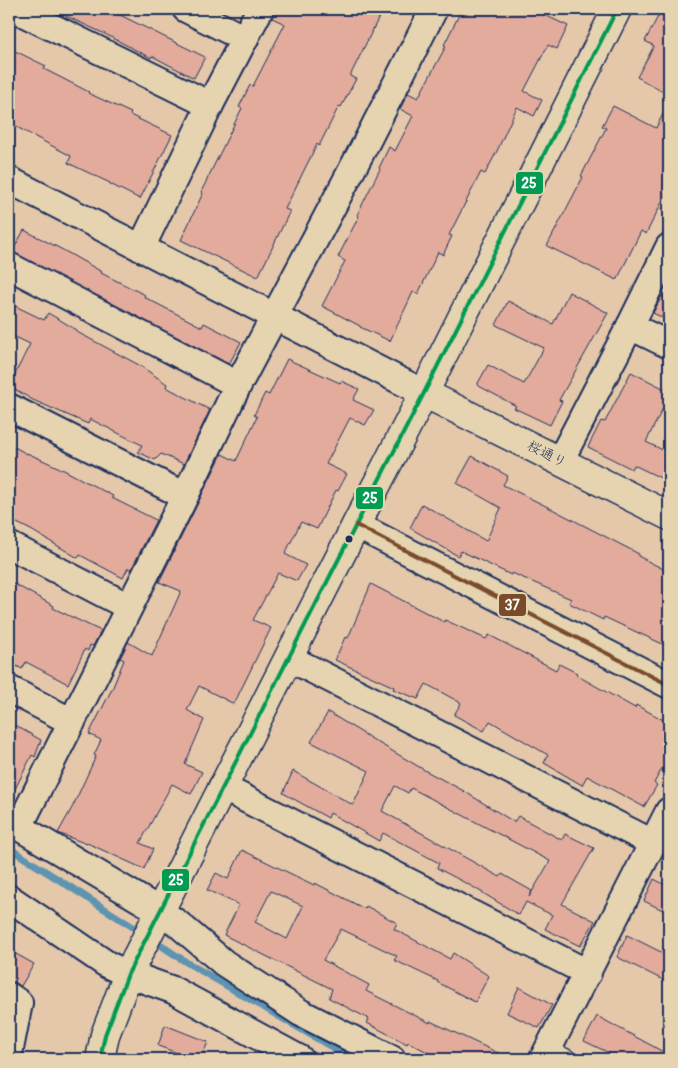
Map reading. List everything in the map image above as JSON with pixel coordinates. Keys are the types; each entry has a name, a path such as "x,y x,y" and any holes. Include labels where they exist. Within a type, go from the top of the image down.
{"street":[{"path":"15,9 210,105"},
{"path":"186,9 245,39"},
{"path":"141,248 210,105 260,9"},
{"path":"287,1056 173,990 145,941 14,824 72,722 273,316 365,145 434,9"},
{"path":"100,1059 105,1035 145,941 617,9"},
{"path":"9,180 424,393"},
{"path":"560,461 669,248"},
{"path":"9,266 238,385"},
{"path":"630,326 669,346"},
{"name":"桜通り","path":"424,393 669,516"},
{"path":"9,407 185,496"},
{"path":"356,525 669,685"},
{"path":"9,545 129,607"},
{"path":"289,658 653,843"},
{"path":"9,689 72,722"},
{"path":"222,787 588,973"},
{"path":"552,1056 588,973 669,811"},
{"path":"9,898 108,964 177,923 224,963 285,1003 392,1059"},
{"path":"9,996 19,1002 9,1054"}],"building":[{"path":"51,9 108,9 205,57 194,78 152,56 151,58"},
{"path":"275,9 383,9 350,76 356,79 341,107 339,106 319,146 317,144 285,209 290,211 258,277 181,240 203,193 201,192 242,108 239,107 250,85 253,86 285,24 272,18"},
{"path":"462,9 532,9 568,26 557,49 548,45 524,91 542,100 534,116 517,107 485,174 481,172 449,235 452,236 443,255 438,252 418,294 413,292 390,341 322,306 345,261 338,257 359,216 357,215 389,147 395,151 413,116 400,109 408,93 418,98 446,46 444,45"},
{"path":"662,9 669,9 669,80 663,92 637,77 654,46 645,41"},
{"path":"9,48 46,66 44,69 88,93 172,135 140,199 68,163 71,156 9,123"},
{"path":"669,102 669,188 646,234 641,231 617,280 547,246 583,177 581,176 606,128 602,126 613,106 656,128"},
{"path":"24,230 202,327 204,323 241,342 229,364 12,252"},
{"path":"569,292 608,313 559,400 562,401 550,425 514,408 516,406 477,385 488,365 524,384 544,348 496,325 508,301 553,324"},
{"path":"662,296 669,300 669,321 653,313"},
{"path":"9,303 44,320 48,313 77,330 77,332 139,365 167,384 166,387 210,410 184,464 161,454 155,460 138,452 142,445 90,419 88,424 33,400 9,386 30,344 9,334"},
{"path":"287,359 340,383 341,381 359,389 353,400 374,410 365,425 350,418 326,464 347,474 338,491 336,490 317,529 301,522 285,554 306,565 297,581 278,573 253,620 271,628 234,704 199,686 187,710 204,720 185,764 202,772 191,794 172,784 140,843 153,849 144,869 87,843 58,833 73,806 96,756 94,755 101,740 89,734 113,687 124,660 120,658 128,642 152,656 181,591 159,582 222,454 236,461 257,417 254,415 265,393 269,395"},
{"path":"631,372 669,391 669,396 646,442 669,453 669,482 634,465 632,469 588,447 601,421 605,422"},
{"path":"9,444 62,469 113,496 112,498 156,520 131,570 128,568 123,578 80,555 78,558 9,519"},
{"path":"472,456 508,476 503,485 639,554 638,556 669,572 669,647 604,617 603,620 569,603 571,599 512,573 511,575 461,551 458,556 410,528 422,504 486,541 501,508 457,483"},
{"path":"9,581 54,606 53,608 101,631 93,646 90,645 88,651 85,649 68,684 26,662 22,669 9,662"},
{"path":"371,584 444,622 445,620 486,639 489,635 556,670 559,664 635,708 636,705 669,723 669,756 654,783 657,785 644,807 587,776 582,785 544,763 548,755 490,721 484,731 454,715 461,703 426,684 418,699 393,689 394,687 335,660 345,637 348,638"},
{"path":"328,712 514,822 518,816 562,840 565,834 594,848 562,904 595,921 580,946 545,929 552,915 526,902 519,915 437,868 439,863 383,833 379,841 330,813 328,818 283,793 293,771 353,805 369,771 311,742","holes":["395,786 408,793 411,788 550,861 529,897 532,891 502,874 500,877 382,811"]},
{"path":"9,722 41,740 35,757 32,755 9,801"},
{"path":"242,850 314,885 315,883 365,909 366,906 397,923 394,929 450,959 453,953 489,976 475,1002 438,981 394,960 397,956 341,929 323,960 369,985 366,991 430,1023 430,1021 511,1059 441,1059 367,1023 369,1019 329,998 332,989 224,935 239,905 207,890 216,873 228,879","holes":["271,891 303,906 287,939 255,922"]},
{"path":"654,879 669,887 669,913 644,901"},
{"path":"627,935 669,956 669,983 617,957"},
{"path":"9,950 34,964 21,986 9,980"},
{"path":"519,987 552,1005 539,1028 507,1013"},
{"path":"597,1016 669,1055 669,1059 622,1059 584,1041"},
{"path":"165,1025 208,1042 201,1059 194,1059 158,1046"}],"waterway":[{"path":"9,848 144,934"},
{"path":"153,940 186,962 352,1059"}],"transit line":[{"name":"25","path":"100,1059 105,1035 128,974 617,9"},
{"name":"37","path":"356,525 669,685"}]}
